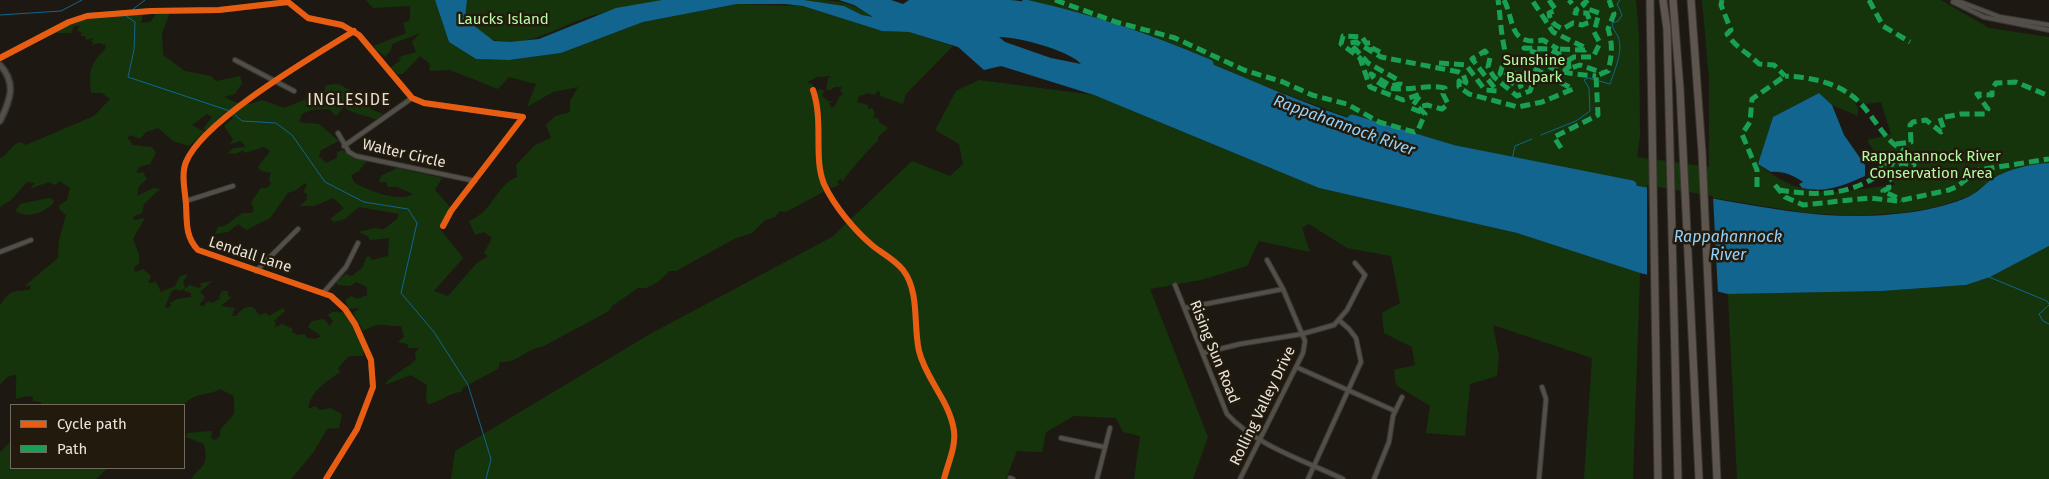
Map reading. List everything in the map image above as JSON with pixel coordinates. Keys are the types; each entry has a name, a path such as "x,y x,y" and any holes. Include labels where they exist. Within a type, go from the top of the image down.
{"highway":[{"path":"1650,0 1654,141 1658,479"},
{"path":"1663,0 1666,28 1670,140 1678,479"},
{"path":"1673,0 1683,144 1699,479"},
{"path":"1691,0 1702,152 1717,479"}],"street":[{"path":"0,58 69,22 94,15 219,10 285,1 308,18 342,25 354,31 371,47 412,98 424,103 523,117 451,211 443,226"},
{"path":"2049,24 2009,19 1958,1 1953,2 2008,23 2049,30"},
{"name":"Lendall Lane","path":"326,479 362,415 373,389 374,373 352,317 338,301 324,292 204,254 195,248 187,232 185,167 193,149 211,131 275,81 354,31"},
{"path":"235,60 294,91"},
{"path":"0,65 6,72 12,90 11,99 0,121"},
{"path":"812,90 820,112 822,176 828,190 864,238 896,262 909,279 920,352 927,372 946,406 954,428 953,443 944,479"},
{"path":"344,146 412,98"},
{"name":"Walter Circle","path":"338,134 344,146 356,156 475,181"},
{"path":"186,201 233,186"},
{"path":"256,271 298,229"},
{"path":"0,252 31,240"},
{"path":"324,292 346,267 358,242"},
{"name":"Rolling Valley Drive","path":"1240,479 1303,353 1304,341 1302,334 1283,289 1267,260"},
{"path":"1203,353 1240,344 1302,334 1334,325 1340,320 1365,275 1355,263"},
{"name":"Rising Sun Road","path":"1175,285 1227,414 1244,431 1260,440 1343,479"},
{"path":"1185,308 1283,289"},
{"path":"1308,479 1361,362 1361,353 1347,325 1340,320"},
{"path":"1296,367 1395,412"},
{"path":"1539,479 1546,399 1542,387"},
{"path":"1374,479 1389,442 1395,412 1402,397"},
{"path":"1097,479 1110,428"},
{"path":"1061,438 1104,447"}],"green space":[{"path":"366,0 435,0 449,42 476,59 509,60 561,53 643,22 737,4 803,6 882,31 909,32 953,46 906,94 903,104 880,96 878,91 874,95 869,93 859,96 857,102 868,105 868,109 872,108 875,113 873,117 879,119 879,122 888,128 878,137 878,141 860,159 843,181 841,181 841,178 837,182 839,185 831,188 826,180 821,163 822,123 821,113 814,91 821,89 824,91 822,96 828,101 833,101 829,103 831,108 835,106 839,97 843,94 840,91 842,87 826,90 828,78 831,76 817,77 809,81 808,84 811,83 814,87 812,90 820,113 820,174 825,191 786,212 780,211 775,217 765,220 752,233 734,239 676,271 669,271 658,282 646,288 638,288 612,306 609,311 542,347 531,350 511,361 500,362 498,369 464,387 461,392 428,404 426,399 427,385 411,375 385,385 416,359 415,353 419,348 409,348 407,344 398,342 404,337 401,326 379,325 363,331 353,313 360,308 349,309 345,300 351,296 357,299 367,295 367,287 356,282 350,286 338,285 336,282 346,274 352,276 363,267 366,257 370,256 371,260 388,256 389,238 370,240 368,236 358,232 374,228 384,229 397,219 399,214 359,207 345,219 334,222 330,219 344,208 333,198 314,206 300,206 307,199 307,194 303,192 307,185 305,183 288,193 270,218 246,230 238,224 228,232 215,234 218,227 225,226 242,213 252,213 254,209 251,202 261,188 267,188 271,184 269,179 271,173 261,171 258,167 270,151 264,147 244,153 244,150 235,154 228,153 233,148 246,147 241,141 230,144 233,139 224,126 233,118 229,114 207,131 203,129 212,117 207,114 192,125 205,132 189,146 173,141 158,128 146,132 140,139 130,135 127,139 130,140 132,145 152,147 156,153 150,164 139,167 136,173 143,172 147,179 139,186 137,196 153,188 160,189 144,204 142,213 133,217 135,220 145,218 133,239 139,254 139,264 134,267 135,272 143,269 151,276 148,283 156,282 161,292 175,286 180,276 188,274 183,282 185,287 181,291 176,289 171,292 165,307 171,306 170,303 177,299 191,297 191,293 183,290 189,285 199,288 202,286 200,285 201,283 212,281 200,292 205,297 199,305 203,306 209,301 212,303 221,298 219,297 222,291 228,291 228,296 232,297 221,306 235,308 232,316 236,316 248,307 254,308 259,315 266,313 269,316 283,308 285,311 274,321 276,324 274,328 282,324 293,329 292,332 297,335 305,334 307,338 315,339 321,336 308,327 312,321 324,319 330,326 333,321 328,315 332,312 342,312 357,332 362,345 363,356 349,356 338,368 340,372 325,383 312,397 308,409 315,406 320,410 330,408 342,414 339,428 327,429 313,453 291,479 191,479 204,464 206,457 204,444 186,437 187,433 212,431 211,438 215,440 220,436 220,430 234,414 234,396 220,389 192,398 185,404 41,404 41,402 33,401 33,397 26,396 16,399 16,375 11,375 0,385 0,305 11,293 31,289 30,285 26,287 27,284 58,258 59,240 66,215 60,210 59,206 67,200 70,188 60,181 55,185 49,182 32,188 35,183 27,182 11,200 0,207 0,158 20,142 26,145 94,116 110,99 102,93 91,93 90,84 92,66 98,56 104,51 106,45 99,43 92,45 93,42 91,41 94,38 86,40 85,36 80,36 82,33 77,30 80,26 74,26 71,33 49,33 84,19 117,14 143,14 141,23 150,22 156,14 170,13 162,33 163,55 185,71 211,76 216,81 240,76 242,83 235,94 224,97 238,103 247,104 262,100 284,108 306,99 317,102 324,96 325,86 331,84 339,84 358,93 369,93 373,100 370,109 383,114 376,120 352,112 344,107 336,116 329,109 311,110 302,114 299,122 319,124 339,141 321,150 319,156 326,163 337,158 337,152 343,150 352,157 367,161 359,171 351,175 354,182 366,189 392,196 400,197 413,194 397,187 388,187 386,182 379,182 381,176 397,168 442,178 435,190 450,207 440,229 463,258 434,291 448,296 477,263 488,256 484,253 492,238 484,232 475,235 469,221 484,211 504,186 517,177 516,165 535,145 551,138 546,125 555,116 570,112 570,101 578,87 553,92 527,107 536,84 509,77 498,89 450,70 430,71 429,63 420,56 403,74 398,74 390,68 401,60 398,59 402,56 416,52 412,42 420,33 392,44 391,50 385,56 377,51 374,46 406,33 403,23 410,20 410,6 373,8"},
{"name":"Laucks Island","path":"467,0 662,0 594,15 544,35 512,42 496,40 480,33 465,19"},
{"path":"804,0 841,2 856,7 874,17 862,15 844,6"},
{"path":"1029,0 1636,0 1639,35 1640,136 1637,157 1709,167 1709,79 1702,0 1941,0 1989,28 2049,37 2049,163 2014,170 1995,177 1970,196 1937,207 1909,212 1857,216 1806,213 1511,163 1439,146 1355,120 1219,69 1148,38 1025,4","holes":["1819,93 1832,105 1858,116 1858,108 1854,101 1866,104 1881,102 1891,134 1867,140 1895,185 1839,192 1808,190 1776,177 1758,164 1773,117"]},
{"path":"979,80 1094,95 1319,188 1517,233 1640,273 1633,479 1584,479 1592,358 1493,325 1499,356 1497,376 1470,384 1465,436 1426,433 1430,406 1396,385 1394,370 1415,365 1412,347 1384,333 1382,313 1400,303 1391,256 1347,248 1309,224 1302,228 1310,252 1259,241 1247,266 1201,280 1150,289 1208,437 1193,479 1134,479 1140,436 1123,432 1116,418 1074,416 1046,432 1042,452 1017,451 1006,479 451,479 455,451 650,334 832,237 912,161 950,176 963,164 959,144 935,130 956,91"},
{"path":"49,198 54,200 54,202 36,214 25,215 15,211 20,204"},
{"path":"2049,246 2049,479 1737,479 1728,294 1882,291 1966,285 1990,277"},
{"path":"10,442 10,469 107,469 96,479 0,479 0,452"}],"water":[{"name":"Rappahannock River","path":"435,0 467,0 465,19 494,41 510,42 539,39 616,8 662,0 804,0 844,6 862,15 873,17 854,5 839,0 891,0 903,4 909,0 1010,0 1095,21 1133,33 1319,108 1436,144 1555,171 1772,209 1823,215 1866,216 1930,209 1968,197 1998,175 2027,166 2049,163 2049,246 1990,277 1966,285 1882,291 1728,294 1640,273 1517,233 1319,188 1094,95 1001,66 984,70 958,47 909,32 882,31 803,6 737,4 643,22 561,53 509,60 476,59 449,42","holes":["999,37 1007,37 1055,49 1081,64 1051,58 1005,42"]},
{"path":"1819,93 1832,105 1844,135 1865,165 1865,176 1834,188 1819,190 1802,188 1799,184 1803,182 1792,175 1771,172 1758,164 1773,117"}],"pier":[{"path":"1647,185 1713,196 1718,294 1647,277"}],"waterway":[{"path":"0,15 61,11 82,0"},
{"path":"132,10 145,0"},
{"path":"1541,135 1576,121 1590,111 1589,88 1584,80 1588,78 1610,84 1620,48 1620,43 1612,23 1618,21 1622,15 1617,4 1620,0"},
{"path":"1025,4 1118,30 1163,45 1209,64"},
{"path":"126,16 135,22 134,50 128,77 230,111"},
{"path":"235,115 242,121 276,123 292,135 325,182 364,202 408,209 417,223 401,293 434,332 468,385 491,459 486,479"},
{"path":"1352,119 1455,150 1632,185"},
{"path":"1511,164 1515,146 1532,139"},
{"path":"1989,277 2047,301 2049,304"},
{"path":"2049,305 2039,314 2043,321 2049,324"}],"marked path":[{"path":"1055,0 1116,22 1175,38 1244,70 1283,82 1312,95 1347,104 1379,122 1414,132 1418,130 1425,114 1418,107 1427,105 1442,109 1448,104 1443,94 1445,88 1420,86 1392,89 1380,86 1371,74 1391,86 1400,84 1400,81 1368,63 1350,43 1356,42 1381,57 1459,72 1463,74 1466,82 1464,86 1459,81 1459,87 1469,94 1510,106 1526,106 1550,99 1573,89 1533,68 1532,62 1541,55 1524,48 1548,49 1559,54 1558,49 1585,50 1586,48 1553,32 1532,0"},
{"path":"1439,63 1466,65 1485,90 1490,92 1497,91 1495,86 1472,59 1485,51 1490,58 1488,67 1494,77 1517,96 1530,91 1533,83 1529,77 1505,72 1519,81 1521,86 1518,87 1500,74 1502,67 1508,61 1502,43 1504,36 1498,0"},
{"path":"1504,0 1511,14 1511,27 1514,33 1532,42 1543,40 1558,49"},
{"path":"1549,0 1556,10 1549,13 1550,19 1557,27 1563,29 1573,23 1582,25 1590,22 1587,13 1575,13 1577,10 1569,0"},
{"path":"1588,0 1583,4 1588,9 1593,9 1599,13 1594,32 1600,43 1593,57 1574,57 1562,64 1573,64 1565,70 1580,65 1603,73"},
{"path":"1561,148 1554,137 1598,115 1596,76 1608,71 1612,56 1612,40 1608,29 1614,14 1609,0"},
{"path":"1722,0 1721,5 1724,8 1731,30 1727,34 1734,45 1747,52 1759,64 1768,63 1774,65 1785,76"},
{"path":"1869,0 1883,26 1910,42"},
{"path":"1380,52 1372,48 1371,43 1366,43 1362,37 1343,36 1341,44 1360,58 1370,87 1403,100 1421,94 1411,108 1423,113"},
{"path":"1540,57 1539,60 1551,69 1573,74 1596,76"},
{"path":"1757,187 1757,170 1742,134 1750,122 1752,99 1785,76"},
{"path":"1779,190 1819,194 1845,191 1869,182 1880,174 1881,163 1890,163 1895,166 1902,163 1914,165 1914,155 1901,150 1886,137 1866,110 1850,95 1818,80 1785,76"},
{"path":"1896,144 1911,142 1910,125 1913,122 1926,120 1941,132 1944,130 1940,118 1961,114 1986,114 1988,109 1977,94 1992,95 1992,89 1996,83 2016,82 2049,96"},
{"path":"1775,185 1785,197 1803,205 1869,198 1898,201 1949,190 1958,186 1978,170 2038,159 2049,159"},
{"path":"1880,174 1896,175 1888,181 1889,188 1883,191 1893,194 1902,200"}],"cycle path":[{"path":"0,58 69,22 87,16 151,11 219,10 288,2 308,18 342,25 359,35 412,98 424,103 523,117 451,211 443,226"},
{"path":"326,479 357,429 370,400 373,387 373,365 361,335 349,313 331,296 204,254 198,250 191,241 187,230 184,173 186,162 195,147 212,129 261,91 354,31"},
{"path":"813,90 819,115 820,162 824,183 839,208 853,226 867,241 899,265 909,281 912,290 917,342 922,361 947,407 953,427 953,447 944,479"}],"district":[{"name":"INGLESIDE","path":"349,101"}],"park label":[{"name":"Sunshine Ballpark","path":"1534,70"},
{"name":"Rappahannock River Conservation Area","path":"1931,166"}]}
